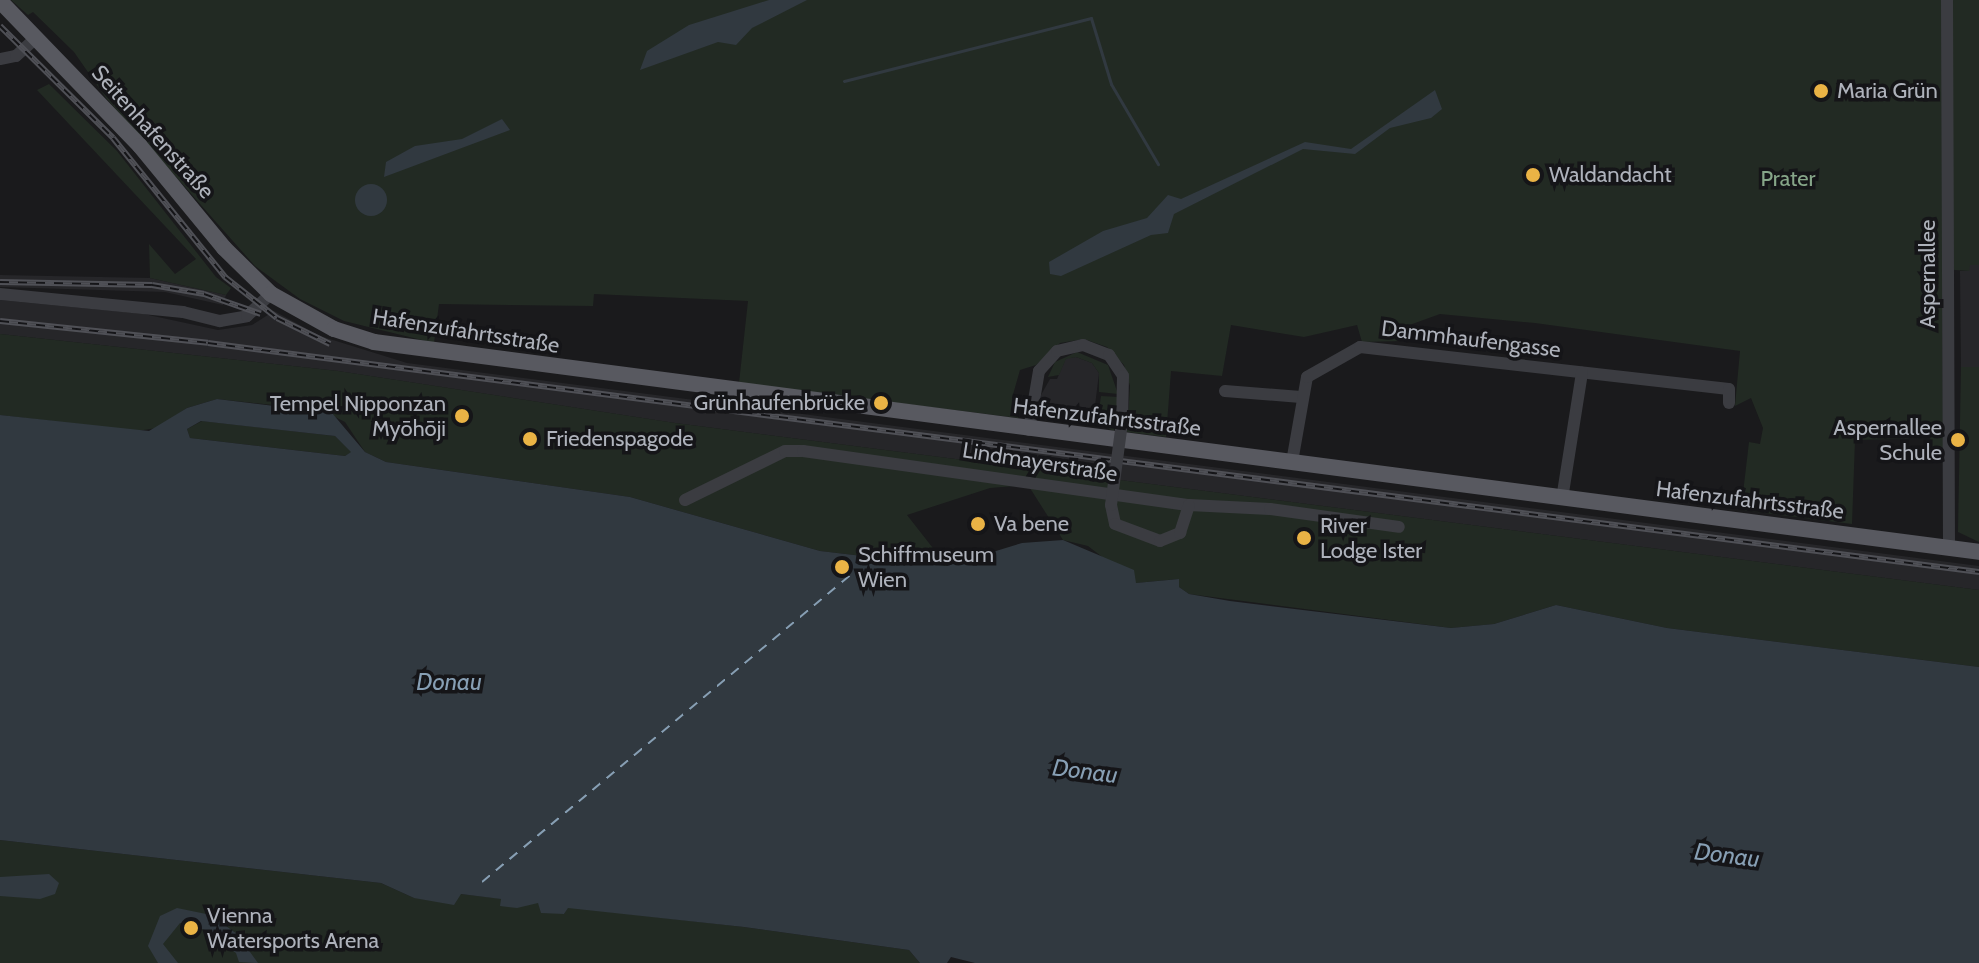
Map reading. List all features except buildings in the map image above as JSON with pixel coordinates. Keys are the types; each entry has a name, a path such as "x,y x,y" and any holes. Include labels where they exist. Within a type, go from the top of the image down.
{"main road":[{"name":"Seitenhafenstraße","path":"0,1 37,37 271,294"},
{"name":"Hafenzufahrtsstraße","path":"271,294 323,324 374,342 1979,552"}],"street":[{"name":"Aspernallee","path":"1947,0 1949,548"},
{"path":"0,59 16,56 37,37"},
{"path":"0,294 170,310 220,321 247,316 271,294"},
{"path":"1029,430 1036,385 1047,359 1069,346 1083,345 1109,355 1123,376 1122,423 1111,505 1115,524 1160,541 1180,533 1189,505"},
{"name":"Dammhaufengasse","path":"1292,462 1301,397 1307,377 1360,347 1729,389 1729,403"},
{"name":"Dammhaufengasse","path":"1562,499 1582,373"},
{"path":"1225,391 1301,397"},
{"name":"Lindmayerstraße","path":"685,500 785,451 975,471 1189,505 1270,509 1399,527"}],"shaded area":[{"path":"1969,265 1979,265 1979,367 1961,367 1960,271 1969,271"},
{"path":"0,275 150,278 226,295 223,305 165,292 0,287"},
{"path":"0,300 144,314 218,330 252,325 274,311 320,336 407,363 1979,566 1979,590 675,423 338,371 0,334"},
{"path":"1076,357 1092,363 1099,373 1093,422 1042,417 1041,395 1050,379 1057,379 1066,358"}],"green space":[{"name":"Prater","path":"11,0 1979,0 1979,265 1970,265 1969,271 1942,269 1943,450 1934,459 1930,438 1855,440 1852,524 1741,510 1749,442 1760,444 1763,428 1751,398 1735,406 1740,351 1535,323 1440,314 1404,327 1402,341 1362,342 1357,325 1304,337 1231,325 1222,376 1171,371 1166,437 1127,432 1130,386 1124,365 1107,347 1084,339 1060,343 1036,365 1020,370 1012,398 1021,408 1018,418 739,383 748,301 594,294 593,306 439,304 434,343 344,321 300,299 255,266 106,98 74,52 33,12 28,15"},
{"path":"49,84 117,151 216,277 231,288 226,295 150,278 149,244 175,274 196,259 37,90"},
{"path":"0,334 338,371 675,423 1979,590 1979,667 1667,628 1556,605 1494,624 1451,628 1189,594 1179,587 1178,579 1136,583 1088,546 1063,540 1028,485 990,488 907,515 947,566 820,551 630,497 386,462 365,452 345,422 321,410 217,399 187,408 157,428 137,431 0,415"},
{"path":"1077,352 1108,365 1118,394 1099,392 1099,373 1092,363 1076,357 1066,359 1059,375 1048,377 1055,362"},
{"path":"1961,367 1979,367 1979,542 1958,532"},
{"path":"1101,396 1118,397 1114,431 1097,424"},
{"path":"202,421 335,436 352,452 345,456 190,438 187,429"},
{"path":"0,840 381,883 414,898 461,894 538,903 564,914 568,907 744,927 909,950 920,963 0,963"}],"water":[{"path":"769,0 807,0 752,28 736,45 718,42 640,70 647,51 689,25"},
{"path":"1435,90 1442,109 1431,118 1390,128 1355,154 1303,149 1174,214 1168,233 1151,235 1061,276 1050,274 1049,262 1103,231 1147,218 1168,195 1181,199 1305,142 1351,149"},
{"path":"502,119 510,130 384,177 386,162 415,146 462,139"},
{"path":"371,184 382,189 387,200 382,211 371,216 360,211 355,200 360,189"},
{"name":"Donau","path":"217,399 332,413 365,452 386,462 630,497 820,551 947,566 1022,543 1063,540 1134,570 1136,583 1179,579 1179,587 1189,594 1230,601 1451,628 1494,624 1556,605 1667,628 1979,667 1979,963 975,963 951,957 947,963 920,963 909,950 744,927 568,908 564,914 541,913 538,903 517,908 500,906 501,899 461,894 454,905 414,898 381,883 0,840 0,415 149,431 187,408","holes":["201,421 335,436 351,452 345,456 190,438 187,429"]},
{"path":"49,874 59,883 55,894 40,899 0,896 0,877"},
{"name":"Vienna Watersports Arena","path":"177,908 211,915 237,934 258,963 239,962 236,953 205,930 180,923 163,944 178,963 158,963 148,946 160,916"}],"waterway":[{"path":"844,81 1091,18 1111,84 1158,164"}],"ferry route":[{"path":"482,882 853,573"}],"railway":[{"path":"0,26 113,138 225,277 277,318 330,344"},
{"path":"0,282 152,285 204,294 261,314"},
{"path":"0,321 208,343 1979,572"}],"place":[{"name":"Maria Grün","path":"1821,91"},
{"name":"Waldandacht","path":"1533,175"},
{"name":"Grünhaufenbrücke","path":"881,403"},
{"name":"Tempel Nipponzan Myōhōji","path":"462,416"},
{"name":"Friedenspagode","path":"530,439"},
{"name":"Aspernallee Schule","path":"1958,440"},
{"name":"Va bene","path":"978,524"},
{"name":"River Lodge Ister","path":"1304,538"},
{"name":"Schiffmuseum Wien","path":"842,567"},
{"name":"Vienna Watersports Arena","path":"191,928"}]}
